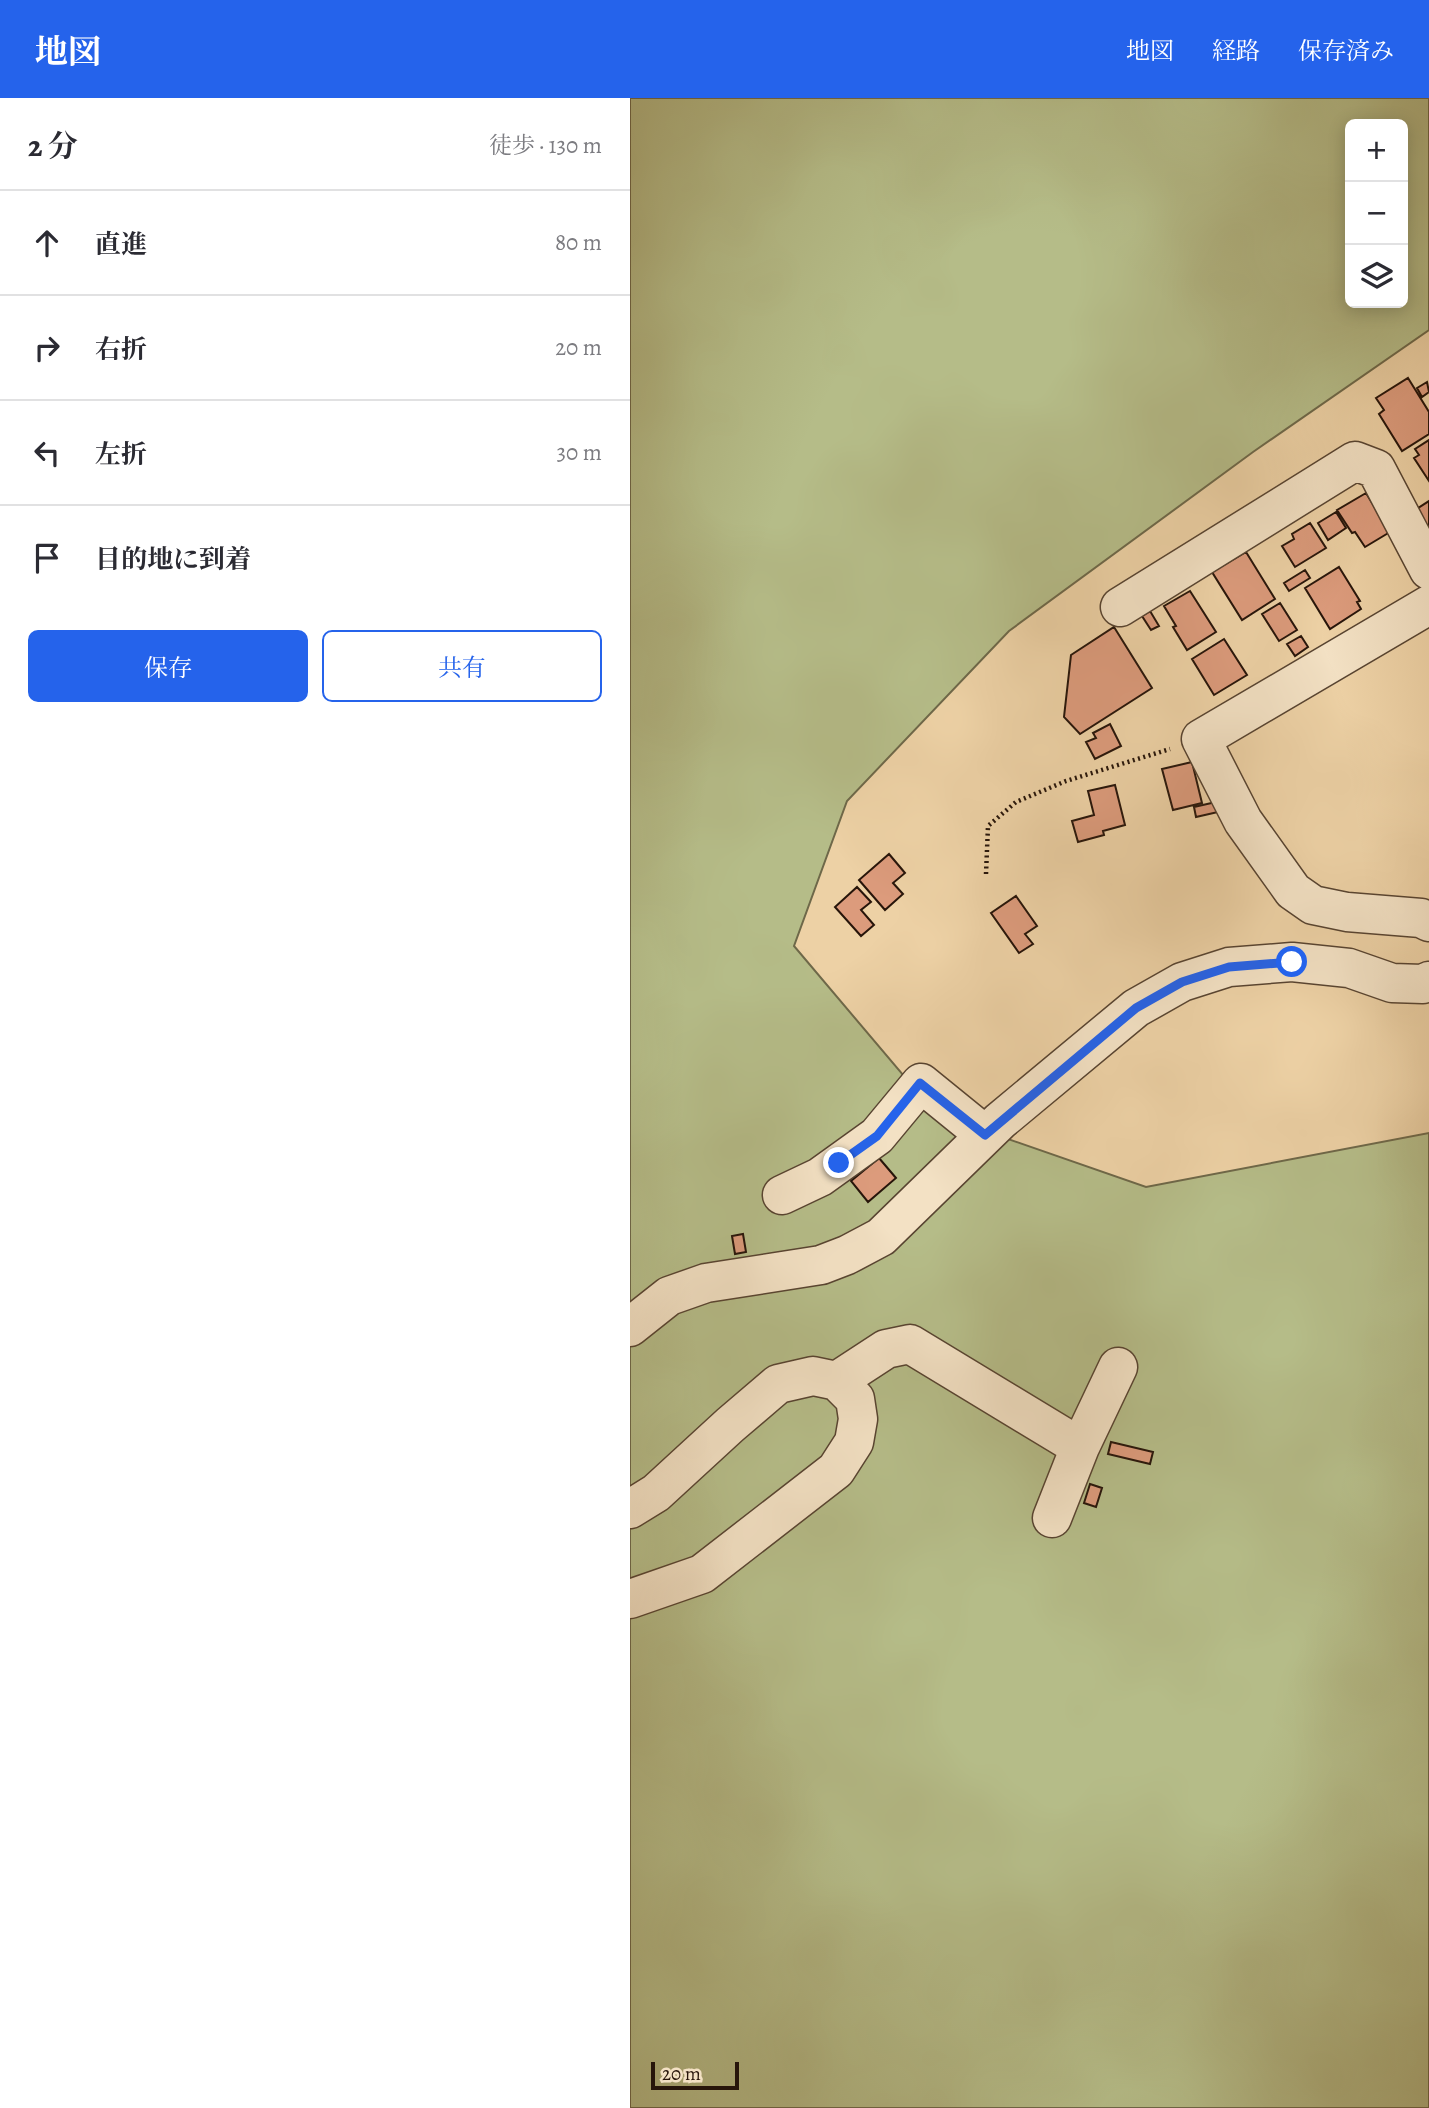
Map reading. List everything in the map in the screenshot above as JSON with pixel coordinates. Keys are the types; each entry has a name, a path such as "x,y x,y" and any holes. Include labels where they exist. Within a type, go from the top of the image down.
{"street":[{"path":"1120,607 1355,461 1376,469 1429,570"},
{"path":"1429,605 1201,739 1243,821 1293,891 1313,905 1347,912 1421,918 1429,922"},
{"path":"630,1327 669,1296 706,1283 821,1265 881,1237 985,1135 1136,1008 1182,982 1229,967 1292,962 1349,968 1392,983 1423,984 1429,981"},
{"path":"782,1195 820,1177 877,1136 920,1083 985,1135"},
{"path":"837,1381 886,1349 910,1344 1080,1447"},
{"path":"1052,1518 1080,1447 1118,1367"},
{"path":"630,1509 656,1493 778,1384 813,1376 837,1381 855,1399 858,1419 853,1442 836,1470 702,1574 630,1599"}],"path":[{"path":"986,874 988,826 1017,802 1066,781 1201,739"}],"green space":[{"path":"630,98 1429,98 1429,330 1253,452 1009,631 847,801 794,946 936,1114 1146,1187 1429,1133 1429,2108 630,2108"}],"building":[{"path":"1408,378 1429,412 1429,434 1402,451 1379,414 1384,410 1376,398"},
{"path":"1427,382 1429,392 1422,397 1417,388"},
{"path":"1429,440 1429,481 1414,458 1419,455 1415,449"},
{"path":"1366,493 1390,532 1365,547 1337,510"},
{"path":"1429,501 1429,532 1415,510"},
{"path":"1336,512 1346,528 1328,540 1318,523"},
{"path":"1310,523 1326,548 1295,567 1282,546 1294,539 1292,534"},
{"path":"1246,552 1275,599 1242,620 1212,572"},
{"path":"1339,567 1360,601 1357,602 1361,609 1330,629 1305,588"},
{"path":"1305,570 1310,578 1289,591 1284,583"},
{"path":"1190,591 1216,632 1187,650 1164,606"},
{"path":"1280,603 1297,630 1279,641 1262,614"},
{"path":"1150,611 1159,626 1151,630 1142,616"},
{"path":"1114,627 1152,688 1080,734 1064,717 1071,655"},
{"path":"1301,636 1308,647 1295,656 1287,644"},
{"path":"1224,639 1247,675 1214,695 1192,659"},
{"path":"1110,724 1121,746 1095,759 1086,742 1096,738 1093,733"},
{"path":"1192,762 1202,803 1173,810 1162,769"},
{"path":"1115,785 1125,825 1103,831 1104,835 1078,842 1072,821 1094,815 1088,791"},
{"path":"1216,802 1218,812 1196,817 1194,807"},
{"path":"889,854 905,873 893,883 903,894 885,910 859,880"},
{"path":"857,887 871,902 861,910 874,925 861,936 835,907"},
{"path":"1016,896 1037,926 1025,934 1033,944 1019,953 991,913"},
{"path":"879,1158 896,1178 868,1202 851,1181"},
{"path":"743,1234 746,1252 735,1254 732,1236"},
{"path":"1111,1442 1153,1452 1150,1464 1108,1454"},
{"path":"1090,1484 1102,1488 1096,1507 1084,1503"}],"route":[{"path":"839,1163 877,1136 920,1083 985,1135 1136,1008 1182,982 1229,967 1292,962"}]}
